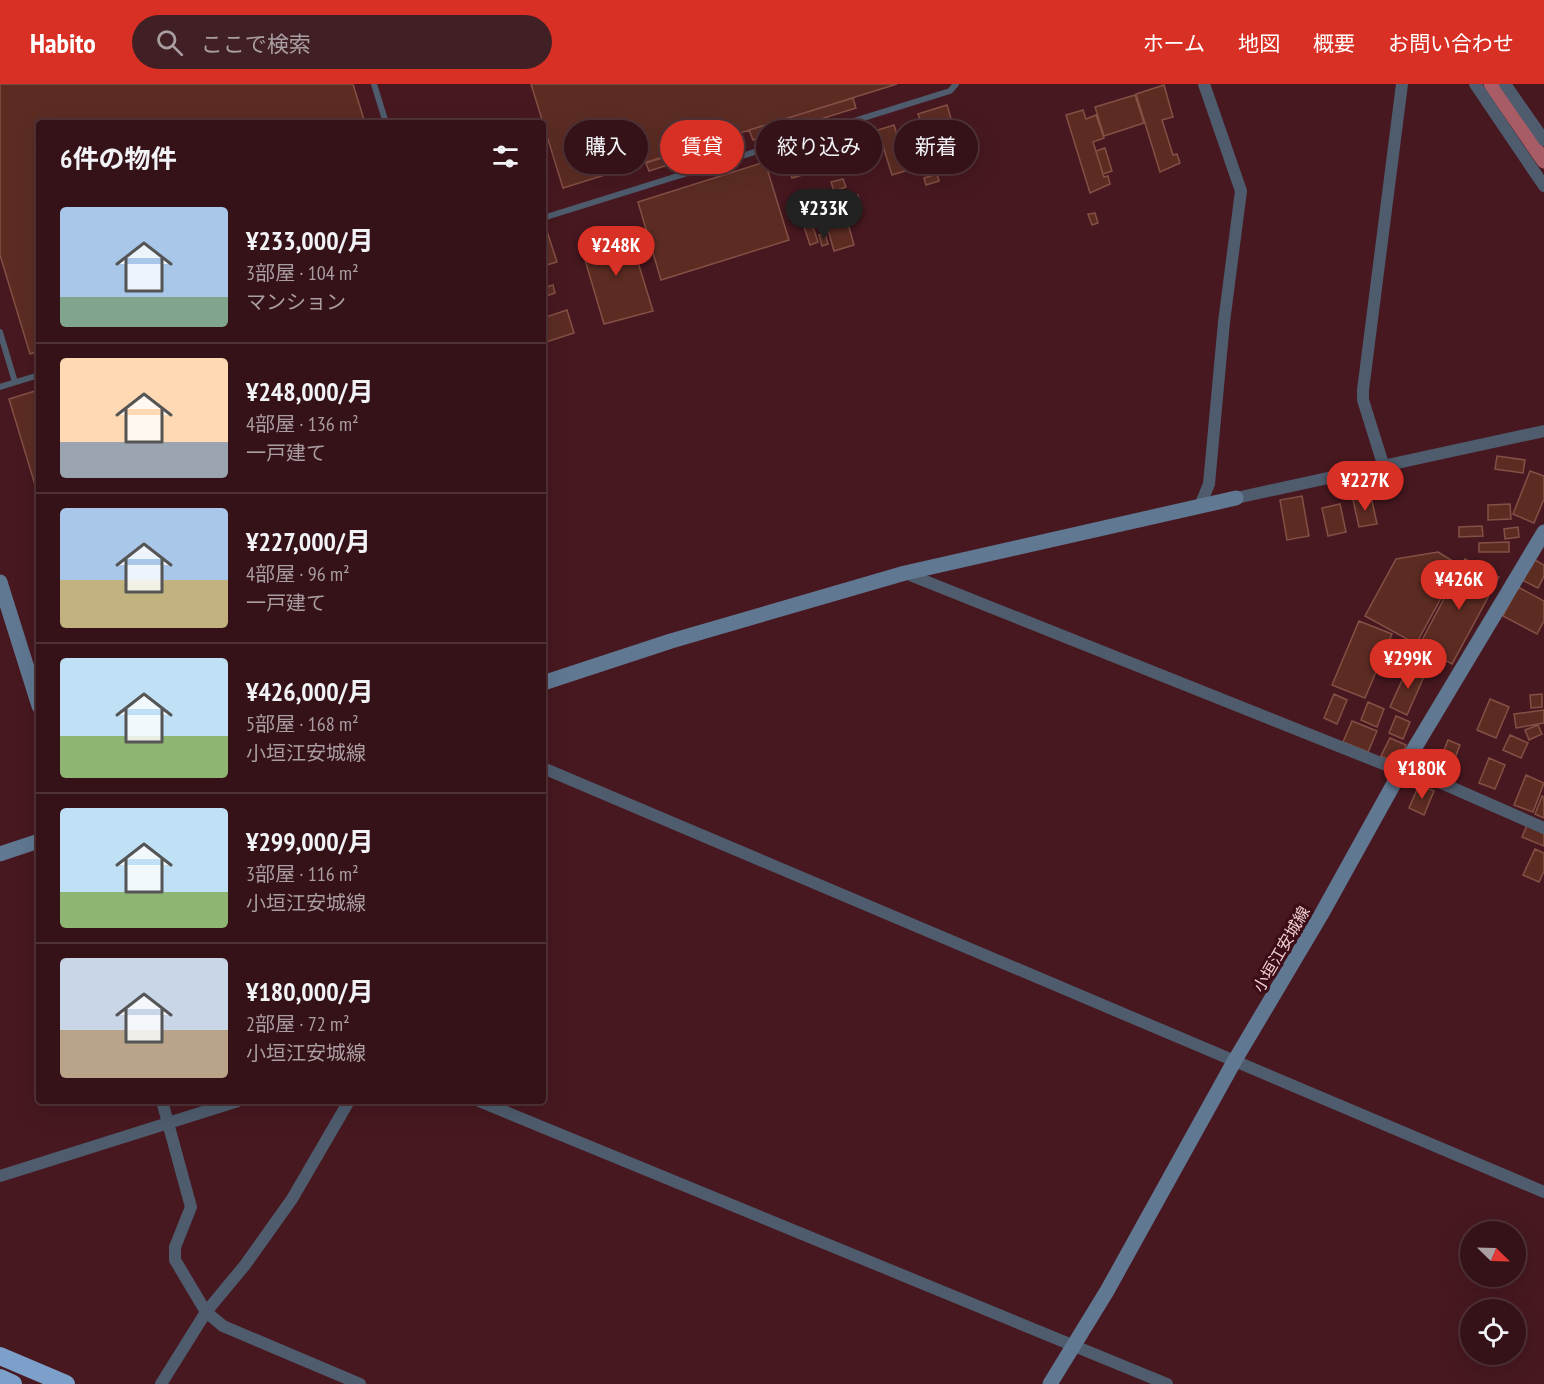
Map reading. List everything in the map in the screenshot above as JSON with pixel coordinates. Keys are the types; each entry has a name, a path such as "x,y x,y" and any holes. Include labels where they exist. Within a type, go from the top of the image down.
{"highway":[{"path":"0,1356 66,1384"},
{"path":"0,1378 13,1384"}],"main road":[{"path":"546,682 671,641 905,573 1236,498"},
{"name":"小垣江安城線","path":"1050,1384 1107,1292 1235,1060 1304,945 1402,769 1543,534"},
{"path":"0,582 36,696"},
{"path":"0,854 36,842"}],"street":[{"path":"1200,506 1209,484 1224,322 1240,191 1203,84"},
{"path":"1383,464 1363,400 1363,390 1402,84"},
{"path":"1475,84 1544,186"},
{"path":"1505,84 1544,140"},
{"path":"1236,498 1383,464 1544,431"},
{"path":"905,573 1380,763 1414,771 1544,828"},
{"path":"546,769 1544,1192"},
{"path":"163,1104 191,1207 175,1247 175,1260 206,1312 223,1326 360,1384"},
{"path":"0,1176 228,1104"},
{"path":"161,1384 206,1312 245,1266 292,1198 347,1104"},
{"path":"485,1104 1167,1384"}],"lane":[{"path":"374,84 385,120"},
{"path":"546,217 950,92 956,84"},
{"path":"0,332 15,382"},
{"path":"0,387 36,376"}],"building":[{"path":"0,84 353,84 364,120 36,120 36,352 30,354 0,255"},
{"path":"531,84 897,84 781,120 756,120 756,128 744,132 744,120 660,120 660,158 648,162 648,120 564,120 564,174 608,174 563,188 546,133 546,120 542,120"},
{"path":"1164,85 1173,117 1162,120 1173,155 1177,154 1180,163 1160,172 1136,94"},
{"path":"1135,95 1144,123 1104,136 1095,107"},
{"path":"853,98 856,108 817,120 782,120"},
{"path":"947,105 951,120 920,120 918,114"},
{"path":"1083,110 1086,119 1096,115 1104,138 1093,142 1104,177 1108,176 1110,184 1090,193 1066,115"},
{"path":"894,125 895,174 892,175 882,143 882,129"},
{"path":"756,128 756,139 753,140 749,130"},
{"path":"1105,148 1112,171 1103,174 1096,151"},
{"path":"660,159 660,168 649,171 648,162"},
{"path":"756,165 756,174 769,174 789,240 661,280 638,202 727,174 744,174 744,169"},
{"path":"791,174 806,174 792,178"},
{"path":"937,174 939,181 926,185 924,178"},
{"path":"843,179 846,187 834,191 831,182"},
{"path":"858,195 862,207 849,211 845,199"},
{"path":"1095,213 1098,223 1092,225 1088,214"},
{"path":"810,218 818,242 810,245 802,221"},
{"path":"847,220 854,245 834,251 827,226"},
{"path":"546,228 557,262 546,265"},
{"path":"623,229 628,248 633,246 653,311 604,324 580,243"},
{"path":"825,233 828,244 822,246 819,235"},
{"path":"553,285 555,293 546,296 546,287"},
{"path":"567,310 574,333 546,342 546,317"},
{"path":"35,391 36,488 9,399"},
{"path":"1497,456 1525,460 1523,473 1495,469"},
{"path":"1530,471 1544,476 1544,499 1534,523 1513,514"},
{"path":"1302,496 1309,536 1287,540 1280,500"},
{"path":"1371,496 1377,524 1359,527 1353,500"},
{"path":"1340,504 1346,532 1328,536 1322,508"},
{"path":"1510,504 1511,519 1488,520 1488,505"},
{"path":"1482,526 1483,536 1459,537 1459,527"},
{"path":"1518,527 1519,537 1505,539 1504,529"},
{"path":"1509,542 1509,552 1479,552 1479,543"},
{"path":"1438,552 1459,565 1416,644 1365,616 1396,559"},
{"path":"1465,559 1499,577 1452,664 1419,646"},
{"path":"1533,559 1544,565 1544,576 1538,588 1522,580"},
{"path":"1518,587 1544,601 1544,621 1537,634 1503,616"},
{"path":"1359,621 1392,634 1365,698 1332,685"},
{"path":"1409,665 1426,672 1407,715 1390,707"},
{"path":"1334,694 1347,700 1337,724 1324,718"},
{"path":"1542,694 1542,707 1531,708 1530,695"},
{"path":"1490,699 1509,707 1496,738 1477,730"},
{"path":"1368,702 1384,709 1377,727 1361,720"},
{"path":"1544,710 1544,723 1516,728 1514,714"},
{"path":"1396,716 1410,722 1403,739 1389,733"},
{"path":"1352,721 1377,731 1368,752 1343,742"},
{"path":"1538,725 1542,734 1529,740 1525,730"},
{"path":"1510,735 1528,743 1521,758 1503,750"},
{"path":"1390,738 1406,745 1398,764 1381,756"},
{"path":"1448,740 1460,745 1450,771 1438,766"},
{"path":"1489,758 1505,765 1495,789 1479,783"},
{"path":"1526,775 1544,783 1533,812 1514,805"},
{"path":"1419,785 1434,791 1424,815 1409,808"},
{"path":"1542,796 1544,797 1544,818 1535,814"},
{"path":"1527,825 1544,832 1544,846 1522,837"},
{"path":"1535,849 1544,853 1544,871 1539,882 1523,875"}],"waterway":[{"path":"1491,84 1544,161"}]}
